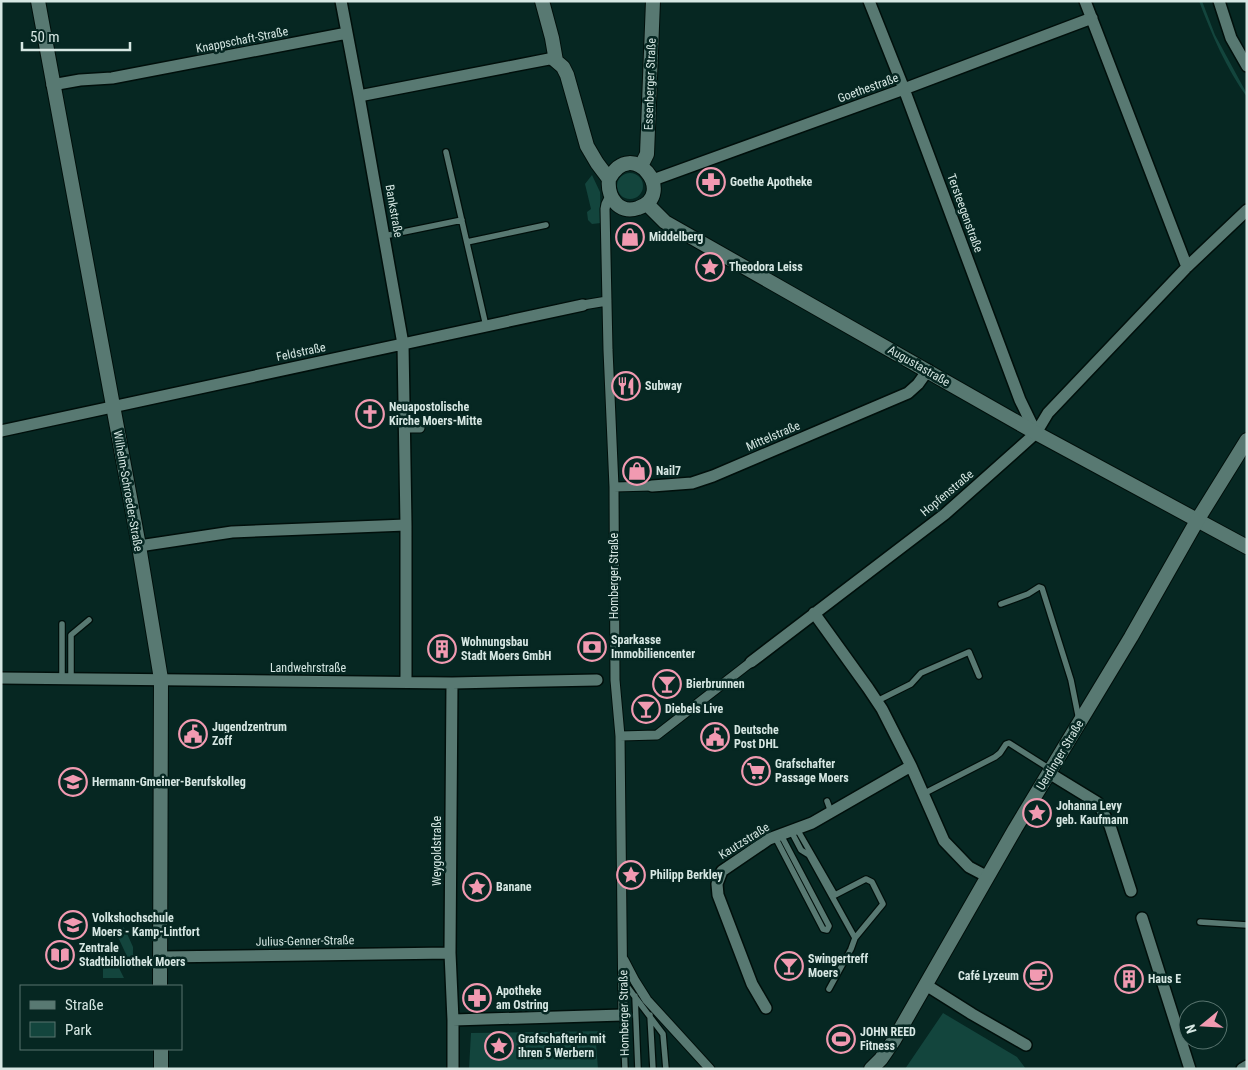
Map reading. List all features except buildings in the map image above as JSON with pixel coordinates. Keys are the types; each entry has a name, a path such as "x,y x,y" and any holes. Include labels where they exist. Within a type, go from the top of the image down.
{"main road":[{"name":"Wilhelm-Schroeder-Straße","path":"38,1 52,85 139,546 161,680 160,985"},
{"path":"542,1 556,60 563,67 567,75 587,146 597,164 609,179 613,172 621,166 632,164 641,166 653,180 652,196 646,204 633,210 624,208 613,201 610,196"},
{"name":"Essenberger Straße","path":"641,166 647,154 653,1"},
{"name":"Homberger Straße","path":"609,179 608,189 610,196"},
{"name":"Augustastraße","path":"646,204 665,222 1036,433 1247,547"},
{"name":"Uerdinger Straße","path":"871,1069 881,1059 894,1040 1050,771 1247,440"},
{"path":"161,1050 161,1069"}],"street":[{"name":"Bankstraße","path":"340,1 359,96 403,344 406,682"},
{"name":"Tersteegenstraße","path":"870,1 1020,400 1036,433"},
{"path":"1085,1 1187,267"},
{"path":"1219,1 1231,38 1247,66"},
{"name":"Goethestraße","path":"653,180 904,90 1092,18"},
{"name":"Knappschaft-Straße","path":"52,85 80,80 112,78 347,34"},
{"path":"359,96 549,59 556,60"},
{"name":"Homberger Straße","path":"610,196 605,209 614,487 615,680 620,736 623,1015"},
{"name":"Hopfenstraße","path":"620,736 657,735 945,514 1036,433 1048,414 1187,267 1247,210"},
{"name":"Feldstraße","path":"1,431 607,301"},
{"name":"Mittelstraße","path":"614,487 692,483 713,476 908,393 918,384 928,370"},
{"path":"404,428 420,428"},
{"path":"139,546 232,532 406,525"},
{"path":"814,613 877,701 911,766 944,841 969,867 988,878"},
{"name":"Landwehrstraße","path":"1,678 452,683 615,680"},
{"name":"Weygoldstraße","path":"452,683 450,953 453,1069"},
{"name":"Kautzstraße","path":"766,1008 752,984 718,896 717,884 722,872 770,839 812,823 829,807 911,766"},
{"path":"1050,771 1098,802 1110,826 1130,891"},
{"path":"1142,918 1190,1069"},
{"name":"Julius-Genner-Straße","path":"160,957 450,953"},
{"name":"Homberger Straße","path":"622,958 647,1000 710,1069"},
{"path":"926,985 1026,1045"},
{"path":"453,1020 623,1015"},
{"path":"1242,1069 1247,1066"}],"lane":[{"path":"446,152 486,326"},
{"path":"384,236 462,220"},
{"path":"467,242 546,225"},
{"path":"1001,604 1028,594 1039,587 1042,588 1070,680 1080,722"},
{"path":"67,679 71,635 89,620"},
{"path":"62,624 67,679"},
{"path":"877,701 911,684 921,673 969,652 978,676"},
{"path":"923,794 995,757 1009,743 1050,771"},
{"path":"786,833 829,926 827,930 823,929 786,833"},
{"path":"786,833 836,895 866,879 872,882 883,904 855,938 829,989"},
{"path":"786,833 801,850 809,855 855,938"},
{"path":"1200,922 1247,925"},
{"path":"623,981 663,1034 666,1069"},
{"path":"634,996 638,1069"},
{"name":"Homberger Straße","path":"623,1015 625,1069"},
{"path":"650,1015 653,1069"}],"green space":[{"path":"1199,1 1202,1 1215,35 1247,97 1232,75 1220,51"},
{"path":"630,173 639,177 643,186 639,195 630,199 621,195 617,186 621,177"},
{"path":"592,175 600,192 601,223 592,224 588,220 587,212 591,209 585,184"},
{"path":"123,927 133,947 132,967 118,937"},
{"path":"103,960 117,964 124,978 103,978"},
{"path":"943,1013 1017,1057 1026,1069 905,1069"},
{"path":"605,1031 605,1040 596,1043 598,1069 469,1069 471,1033"}],"place":[{"name":"Goethe Apotheke","path":"711,182"},
{"name":"Middelberg","path":"630,237"},
{"name":"Theodora Leiss","path":"710,267"},
{"name":"Subway","path":"626,386"},
{"name":"Neuapostolische Kirche Moers-Mitte","path":"370,414"},
{"name":"Nail7","path":"637,471"},
{"name":"Sparkasse Immobiliencenter","path":"592,647"},
{"name":"Wohnungsbau Stadt Moers GmbH","path":"442,649"},
{"name":"Bierbrunnen","path":"667,684"},
{"name":"Diebels Live","path":"646,709"},
{"name":"Jugendzentrum Zoff","path":"193,734"},
{"name":"Deutsche Post DHL","path":"715,737"},
{"name":"Grafschafter Passage Moers","path":"756,771"},
{"name":"Hermann-Gmeiner-Berufskolleg","path":"73,782"},
{"name":"Johanna Levy geb. Kaufmann","path":"1037,813"},
{"name":"Philipp Berkley","path":"631,875"},
{"name":"Banane","path":"477,887"},
{"name":"Volkshochschule Moers - Kamp-Lintfort","path":"73,925"},
{"name":"Zentrale Stadtbibliothek Moers","path":"60,955"},
{"name":"Swingertreff Moers","path":"789,966"},
{"name":"Café Lyzeum","path":"1038,976"},
{"name":"Haus E","path":"1129,979"},
{"name":"Apotheke am Ostring","path":"477,998"},
{"name":"JOHN REED Fitness","path":"841,1039"},
{"name":"Grafschafterin mit ihren 5 Werbern","path":"499,1046"}]}
